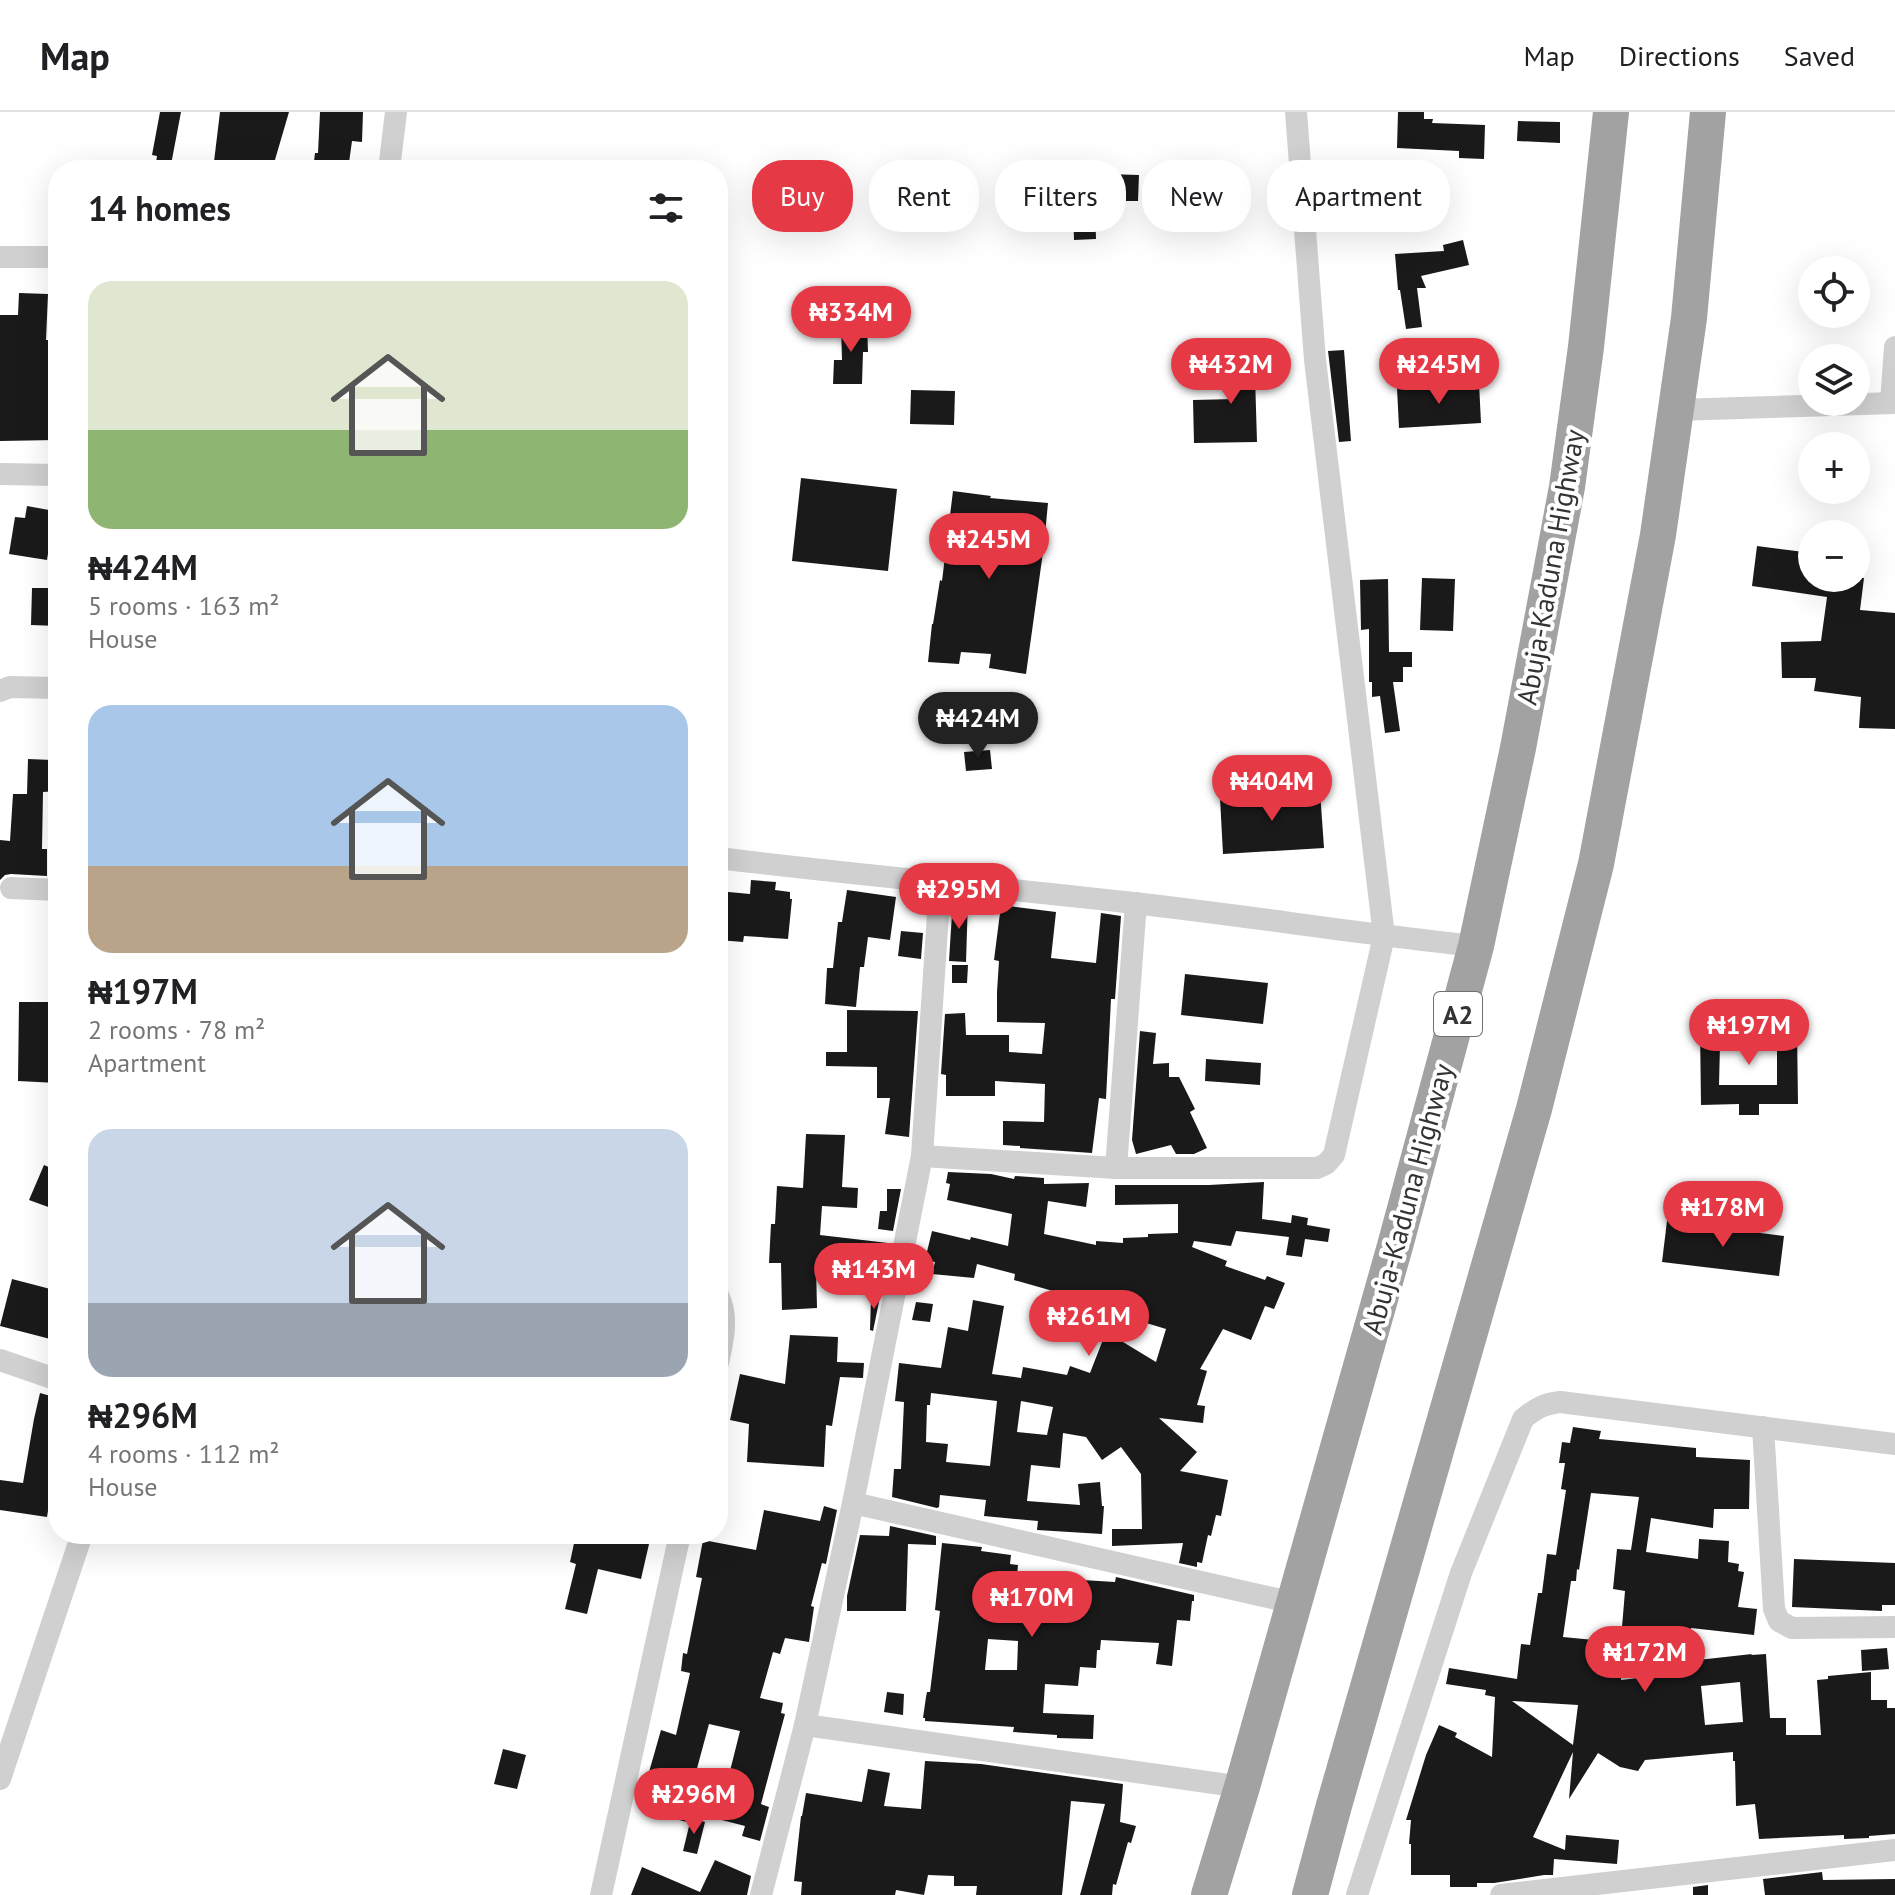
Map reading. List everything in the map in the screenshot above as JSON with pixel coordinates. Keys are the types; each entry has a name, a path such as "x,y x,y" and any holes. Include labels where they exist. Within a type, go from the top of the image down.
{"highway":[{"name":"Abuja-Kaduna Highway","path":"1209,1895 1395,1246 1476,946 1518,748 1567,487 1586,347 1611,112"},
{"path":"1310,1895 1534,1109 1596,864 1658,535 1689,318 1708,112"}],"street":[{"path":"390,160 396,112"},
{"path":"922,1156 1116,1168 1317,1168 1334,1155 1384,936 1315,360 1296,112"},
{"path":"0,257 48,257"},
{"path":"1676,410 1893,403 1895,347"},
{"path":"0,474 48,475"},
{"path":"0,691 10,687 48,688"},
{"path":"728,859 1136,903 1476,946"},
{"path":"761,1895 805,1725 922,1156 940,883"},
{"path":"11,888 48,890"},
{"path":"1116,1168 1136,903"},
{"path":"0,1360 48,1377"},
{"path":"1357,1895 1461,1573 1523,1419 1536,1408 1560,1402 1895,1444"},
{"path":"1763,1427 1774,1609 1779,1621 1792,1628 1895,1627"},
{"path":"853,1503 1294,1603"},
{"path":"0,1779 79,1544"},
{"path":"601,1895 678,1544"},
{"path":"805,1725 1242,1787"},
{"path":"1501,1895 1895,1850"}],"building":[{"path":"160,112 181,112 172,160 156,160 157,156 152,155"},
{"path":"220,112 289,112 275,160 214,160"},
{"path":"320,112 363,112 362,142 352,141 349,160 314,160 315,153 318,153"},
{"path":"1398,112 1424,112 1424,119 1433,119 1432,123 1485,125 1484,159 1459,158 1459,151 1397,148"},
{"path":"1518,121 1560,122 1560,143 1517,141"},
{"path":"1126,175 1139,175 1138,201 1126,201"},
{"path":"1074,232 1096,232 1096,239 1074,240"},
{"path":"1463,240 1469,265 1421,276 1426,288 1417,288 1422,327 1406,329 1395,254 1444,251 1443,245"},
{"path":"19,293 48,294 48,440 0,441 0,315 18,315"},
{"path":"867,323 868,352 863,352 862,384 833,384 834,360 842,360 841,324"},
{"path":"1233,343 1254,343 1257,442 1194,443 1193,400 1234,399"},
{"path":"1344,350 1351,441 1339,442 1328,351"},
{"path":"1479,383 1481,423 1399,428 1397,388"},
{"path":"911,390 955,391 954,425 910,424"},
{"path":"801,478 897,489 888,571 792,561"},
{"path":"953,491 1048,503 1026,674 989,668 991,654 961,652 959,664 928,662"},
{"path":"27,506 48,510 47,560 9,554 15,517 25,518"},
{"path":"1757,546 1798,551 1798,592 1862,592 1860,610 1895,613 1895,729 1859,728 1861,697 1814,691 1816,678 1782,678 1781,642 1821,641 1827,597 1752,586"},
{"path":"1422,578 1455,579 1453,631 1420,630"},
{"path":"1388,579 1389,652 1412,652 1412,667 1403,667 1403,682 1393,682 1400,731 1385,733 1380,696 1372,697 1372,682 1369,682 1369,629 1361,630 1360,580"},
{"path":"32,588 48,588 48,626 31,625"},
{"path":"990,750 992,769 966,771 964,752"},
{"path":"28,759 48,760 48,792 43,792 42,849 47,849 47,876 11,874 0,880 0,840 10,841 13,794 27,794"},
{"path":"1320,791 1324,848 1223,854 1220,798"},
{"path":"751,880 776,882 775,890 790,892 788,939 744,936 743,942 728,941 728,892 750,894"},
{"path":"847,890 896,897 890,940 868,937 864,967 860,967 856,1007 825,1004 827,968 833,968 838,922 842,922"},
{"path":"953,898 968,899 966,962 949,961"},
{"path":"1001,905 1056,912 1051,958 1096,963 1101,913 1121,916 1115,999 1111,999 1106,1099 1099,1098 1092,1153 1003,1145 1003,1121 1044,1122 1045,1084 995,1081 995,1096 946,1096 946,1075 941,1074 945,1014 965,1013 966,1035 1009,1035 1009,1052 1042,1054 1045,1023 997,1022 999,961 994,960"},
{"path":"901,931 923,933 921,959 898,956"},
{"path":"952,965 968,965 967,983 952,983"},
{"path":"1185,974 1268,983 1263,1024 1181,1015"},
{"path":"19,1002 48,1002 48,1083 18,1081"},
{"path":"847,1010 918,1011 909,1137 885,1134 890,1098 877,1098 877,1067 826,1066 826,1052 847,1052"},
{"path":"1797,1027 1798,1104 1759,1104 1759,1115 1739,1115 1739,1104 1701,1105 1700,1028","holes":["1720,1045 1777,1046 1777,1085 1719,1085"]},
{"path":"1140,1031 1156,1033 1153,1064 1169,1063 1169,1077 1179,1077 1195,1109 1190,1112 1207,1148 1194,1154 1176,1154 1171,1145 1136,1154 1132,1140"},
{"path":"1206,1059 1261,1063 1260,1085 1205,1081"},
{"path":"806,1134 845,1135 842,1187 858,1188 857,1208 822,1206 820,1235 888,1243 885,1270 816,1266 817,1308 782,1310 781,1263 769,1263 771,1224 775,1224 777,1186 803,1188"},
{"path":"44,1165 48,1167 48,1207 29,1200"},
{"path":"948,1172 991,1174 1014,1179 1015,1176 1044,1178 1044,1184 1089,1183 1086,1207 1048,1201 1044,1234 1096,1245 1096,1241 1123,1243 1123,1238 1178,1233 1178,1204 1115,1205 1115,1185 1264,1182 1262,1219 1291,1223 1292,1215 1308,1218 1307,1225 1330,1229 1328,1242 1305,1239 1302,1257 1286,1255 1289,1237 1236,1231 1231,1246 1194,1241 1192,1247 1227,1261 1225,1266 1265,1280 1267,1276 1285,1283 1274,1309 1265,1306 1251,1340 1223,1329 1200,1369 1207,1371 1197,1405 1205,1406 1203,1423 1159,1418 1197,1452 1180,1471 1228,1480 1221,1516 1216,1515 1202,1563 1197,1562 1197,1567 1179,1563 1183,1543 1112,1546 1112,1529 1142,1529 1141,1474 1121,1447 1102,1460 1086,1437 1063,1433 1060,1468 1031,1465 1027,1501 1080,1505 1078,1484 1100,1482 1104,1506 1102,1534 1037,1530 1038,1521 984,1516 986,1500 940,1495 937,1508 892,1497 894,1469 901,1469 904,1402 895,1401 899,1363 941,1368 948,1327 968,1331 973,1300 1004,1306 992,1374 1021,1378 1023,1367 1067,1375 1070,1366 1090,1373 1106,1332 1096,1329 1102,1305 1014,1280 1015,1274 977,1264 974,1278 932,1274 935,1262 925,1260 932,1231 1008,1246 1012,1214 947,1200 950,1184 946,1183","holes":["1130,1318 1166,1329 1156,1362 1123,1342","931,1393 997,1401 990,1466 946,1462 948,1444 926,1442 927,1405 930,1405","1021,1401 1053,1407 1047,1435 1017,1432"]},
{"path":"887,1189 901,1189 893,1231 878,1229 880,1211 887,1211"},
{"path":"1667,1221 1784,1236 1779,1276 1662,1262"},
{"path":"12,1279 48,1288 48,1338 0,1326"},
{"path":"871,1297 880,1297 873,1331 870,1330"},
{"path":"916,1302 933,1304 930,1322 912,1320"},
{"path":"790,1335 838,1337 837,1362 864,1363 863,1378 840,1377 832,1426 826,1425 824,1467 747,1462 749,1424 730,1420 740,1374 785,1384"},
{"path":"40,1393 48,1395 47,1517 0,1510 0,1480 23,1483"},
{"path":"1573,1427 1601,1431 1599,1439 1696,1448 1696,1457 1750,1460 1749,1509 1714,1509 1713,1528 1651,1518 1646,1552 1698,1559 1699,1539 1729,1541 1728,1562 1739,1564 1738,1571 1744,1572 1738,1607 1757,1609 1754,1635 1691,1628 1690,1643 1621,1639 1625,1591 1613,1589 1617,1549 1631,1550 1639,1497 1591,1493 1579,1570 1576,1581 1571,1581 1563,1637 1625,1643 1621,1680 1681,1673 1680,1662 1766,1654 1770,1718 1786,1718 1786,1735 1821,1735 1817,1680 1871,1672 1871,1700 1887,1700 1887,1708 1895,1708 1895,1834 1844,1839 1844,1835 1759,1839 1755,1804 1736,1806 1733,1752 1645,1760 1638,1771 1620,1767 1598,1753 1569,1799 1573,1752 1533,1837 1565,1850 1566,1835 1619,1840 1617,1864 1554,1859 1553,1875 1477,1883 1477,1887 1450,1887 1450,1875 1411,1875 1411,1820 1406,1820 1426,1755 1439,1725 1457,1733 1455,1737 1492,1757 1495,1697 1485,1695 1486,1690 1446,1684 1449,1668 1517,1679 1521,1644 1530,1645 1547,1554 1556,1555 1566,1490 1561,1489 1565,1463 1559,1463 1562,1442 1570,1443","holes":["1740,1682 1743,1722 1705,1725 1701,1686","1512,1701 1578,1705 1573,1745"]},
{"path":"824,1506 837,1510 826,1564 822,1563 811,1606 814,1607 809,1642 785,1638 780,1654 773,1652 760,1698 783,1703 781,1713 785,1714 761,1804 769,1807 760,1841 742,1836 745,1826 718,1819 740,1731 709,1724 692,1787 696,1788 687,1822 648,1812 658,1774 649,1772 661,1730 676,1735 690,1673 681,1671 702,1578 696,1577 702,1544 724,1544 756,1550 764,1510 820,1521"},
{"path":"890,1526 936,1536 936,1545 908,1544 906,1611 847,1611 847,1596 860,1535 889,1536"},
{"path":"942,1543 982,1547 981,1551 1011,1555 1010,1564 1018,1565 1017,1576 1115,1582 1116,1577 1194,1595 1190,1621 1177,1620 1172,1666 1156,1664 1159,1643 1101,1640 1096,1668 1080,1667 1078,1686 1045,1684 1043,1713 1094,1715 1093,1739 1013,1732 1014,1727 925,1721 940,1611 935,1610","holes":["988,1639 1018,1641 1017,1670 985,1670"]},
{"path":"574,1544 649,1544 641,1579 598,1569 587,1614 565,1609 576,1564 570,1562"},
{"path":"1794,1559 1895,1563 1895,1605 1882,1605 1882,1611 1792,1607"},
{"path":"1887,1648 1889,1669 1862,1671 1861,1650"},
{"path":"887,1692 904,1694 903,1715 884,1712"},
{"path":"503,1749 526,1755 517,1789 494,1784"},
{"path":"925,1761 981,1764 1123,1784 1120,1822 1136,1826 1131,1843 1128,1842 1116,1885 1113,1884 1112,1895 1080,1895 1105,1804 1071,1801 1062,1895 976,1895 977,1886 954,1886 954,1876 928,1875 924,1895 896,1890 895,1895 801,1895 802,1882 794,1881 806,1793 862,1802 868,1769 890,1773 884,1806 921,1809"},
{"path":"691,1818 705,1822 697,1854 683,1851"},
{"path":"715,1860 751,1876 747,1895 631,1895 642,1867 700,1892"},
{"path":"1822,1872 1823,1880 1895,1879 1895,1895 1765,1895 1763,1879"},
{"path":"1708,1885 1708,1895 1693,1895 1693,1887"}]}
